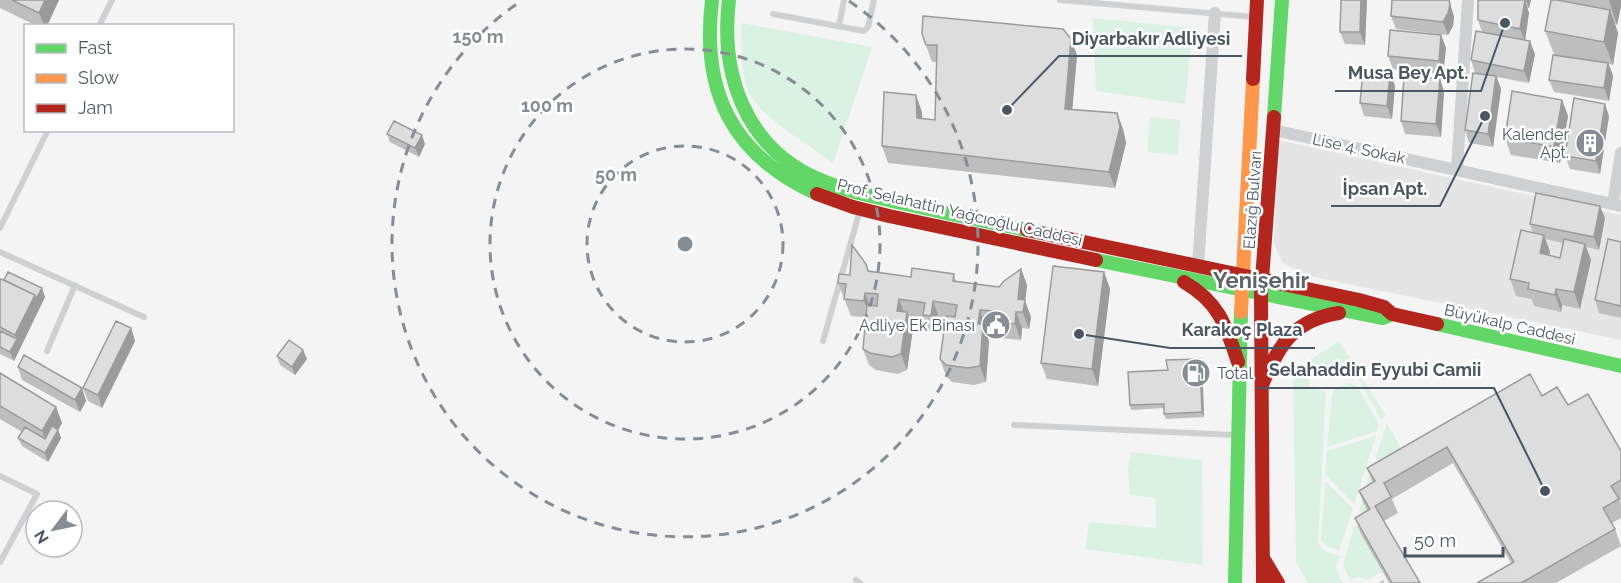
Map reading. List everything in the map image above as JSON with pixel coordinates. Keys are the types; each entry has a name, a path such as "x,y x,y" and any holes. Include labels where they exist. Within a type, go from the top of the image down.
{"street":[{"name":"Prof. Selahattin Yağcıoğlu Caddesi","path":"712,0 708,28 711,70 722,104 743,139 768,165 797,185 832,201 968,234 1169,274 1242,282"},
{"name":"Prof. Selahattin Yağcıoğlu Caddesi","path":"729,0 725,29 726,47 730,73 739,98 751,121 767,142 806,174 821,182 853,192 1198,267 1242,282"},
{"name":"Elazığ Bulvarı","path":"1235,583 1242,282 1257,0"},
{"name":"Elazığ Bulvarı","path":"1263,583 1262,286 1282,0"},
{"path":"1456,169 1468,0"},
{"path":"1198,267 1215,13"},
{"name":"Lise 4. Sokak","path":"1273,130 1617,205"},
{"path":"1617,205 1621,153"},
{"path":"1169,274 1202,292 1215,304 1226,325 1240,367"},
{"name":"Büyükalp Caddesi","path":"1242,282 1359,300 1384,308 1392,314 1621,366"},
{"name":"Büyükalp Caddesi","path":"1262,286 1352,312 1382,318 1392,314"},
{"path":"1262,387 1274,356 1294,330 1315,318 1352,312"},
{"path":"1263,558 1278,583"}],"lane":[{"path":"100,24 112,0"},
{"path":"839,27 844,0"},
{"path":"773,14 864,31 868,27 874,0"},
{"path":"1060,0 1256,18"},
{"path":"0,228 47,132"},
{"path":"823,341 860,209"},
{"path":"0,252 144,316"},
{"path":"47,351 75,285"},
{"path":"1014,425 1238,436"},
{"path":"0,476 37,494 0,562"}],"path":[{"path":"1380,583 1387,579"}],"shaded area":[{"path":"1278,140 1621,215 1621,340 1304,275 1282,262 1274,243"}],"green space":[{"path":"1093,18 1193,28 1185,104 1096,91"},
{"path":"741,23 872,47 833,163 777,124 751,96 743,71"},
{"path":"1150,117 1180,120 1178,155 1147,152"},
{"path":"1339,341 1386,416 1381,419 1357,377 1336,375 1330,366 1315,367 1309,374 1309,386 1326,393 1318,540 1323,550 1340,556 1336,568 1343,583 1308,583 1296,562 1293,371"},
{"path":"1350,383 1357,386 1379,424 1377,431 1327,447 1332,395 1335,389"},
{"path":"1387,423 1410,464 1376,526 1361,534 1382,572 1368,580 1358,577 1350,580 1343,566 1354,526 1357,527 1362,513 1359,511 1362,500 1365,501 1370,484 1366,484 1370,473 1374,474 1378,460 1375,459"},
{"path":"1376,436 1354,504 1325,474 1327,451"},
{"path":"1131,452 1202,460 1203,565 1085,549 1089,522 1156,528 1155,498 1130,495 1128,470"},
{"path":"1325,481 1353,509 1339,550 1326,546 1321,540"}],"building":[{"path":"12,0 45,0 39,13"},
{"path":"1341,0 1361,0 1360,32 1340,32"},
{"path":"1392,0 1449,0 1450,4 1443,22 1391,16"},
{"path":"1478,0 1525,0 1520,29 1478,20"},
{"path":"1551,0 1610,10 1604,42 1545,31"},
{"path":"923,16 1063,29 1071,39 1065,109 1117,113 1120,127 1109,172 882,146 884,92 916,95 917,118 935,120 937,45 926,45 922,34"},
{"path":"1390,30 1441,35 1439,61 1388,56"},
{"path":"1476,31 1530,41 1524,71 1471,60"},
{"path":"1553,55 1608,63 1604,88 1549,80"},
{"path":"1363,70 1390,73 1387,106 1360,103"},
{"path":"1473,73 1496,76 1488,134 1465,130"},
{"path":"1404,76 1440,79 1436,124 1401,121"},
{"path":"1512,91 1562,100 1554,147 1505,138"},
{"name":"Kalender Apt.","path":"1574,98 1605,104 1596,161 1565,156"},
{"path":"394,121 422,135 415,148 387,134"},
{"path":"1536,193 1600,206 1594,237 1530,224"},
{"path":"1521,230 1544,235 1540,253 1560,258 1564,239 1585,244 1574,292 1556,289 1555,295 1528,289 1529,283 1510,279"},
{"path":"1608,239 1621,242 1621,306 1595,300"},
{"name":"Adliye Ek Binası","path":"852,245 866,264 868,271 911,277 912,268 954,274 953,281 999,287 1021,269 1018,299 1025,300 1023,312 1016,312 1015,324 993,322 994,311 980,310 978,324 983,324 980,366 968,368 946,365 940,359 946,316 955,317 957,305 933,301 931,316 923,315 925,303 899,299 897,311 907,312 901,354 892,357 870,353 863,349 867,305 877,306 878,294 865,293 864,301 844,299 846,284 838,283 839,274 850,275"},
{"path":"1053,266 1104,272 1092,369 1041,363"},
{"path":"8,272 42,288 36,299 35,295 4,280"},
{"path":"1,279 35,295 15,335 0,327"},
{"path":"116,321 131,328 98,395 83,388"},
{"path":"0,331 17,339 10,352 0,347"},
{"path":"289,340 303,350 292,367 277,356"},
{"path":"24,355 82,388 75,400 18,367"},
{"path":"1200,359 1202,412 1164,414 1164,404 1130,405 1128,372 1168,370 1166,360"},
{"path":"0,373 56,407 42,431 0,406"},
{"path":"1530,374 1542,396 1557,387 1568,405 1588,394 1621,451 1621,480 1611,486 1619,499 1603,508 1615,529 1521,583 1477,583 1514,562 1447,447 1384,483 1391,497 1375,506 1420,583 1392,583 1355,518 1370,509 1359,491 1375,481 1367,468"},
{"path":"52,426 58,430 45,453 18,438 25,427 45,439"}],"traffic: fast":[{"path":"712,0 710,33 712,64 718,92 728,117 744,140 763,160 788,178 817,194"},
{"path":"729,0 727,28 729,55 734,81 743,105 755,128 772,148 793,165 829,184 852,191 1027,230"},
{"path":"1274,117 1282,0"},
{"path":"1096,260 1382,318 1388,316"},
{"path":"1235,583 1241,312"},
{"path":"1437,324 1621,366"}],"traffic: slow":[{"path":"1241,312 1253,79"}],"traffic: jam":[{"path":"1253,79 1257,0"},
{"path":"1263,583 1261,293 1274,117"},
{"path":"817,194 853,207 889,216 1096,260"},
{"path":"1027,230 1359,300 1384,307 1392,314 1437,324"},
{"path":"1184,282 1206,298 1220,316 1238,362"},
{"path":"1262,385 1282,346 1299,328 1323,316 1339,313"},
{"path":"1263,558 1278,583"}],"place":[{"name":"Musa Bey Apt.","path":"1505,23"},
{"name":"Diyarbakır Adliyesi","path":"1007,110"},
{"name":"İpsan Apt.","path":"1485,116"},
{"name":"Kalender Apt.","path":"1590,143"},
{"name":"Adliye Ek Binası","path":"996,325"},
{"name":"Karakoç Plaza","path":"1079,334"},
{"name":"Total","path":"1196,373"},
{"name":"Selahaddin Eyyubi Camii","path":"1545,491"}],"district":[{"name":"Yenişehir","path":"1261,280"}]}
